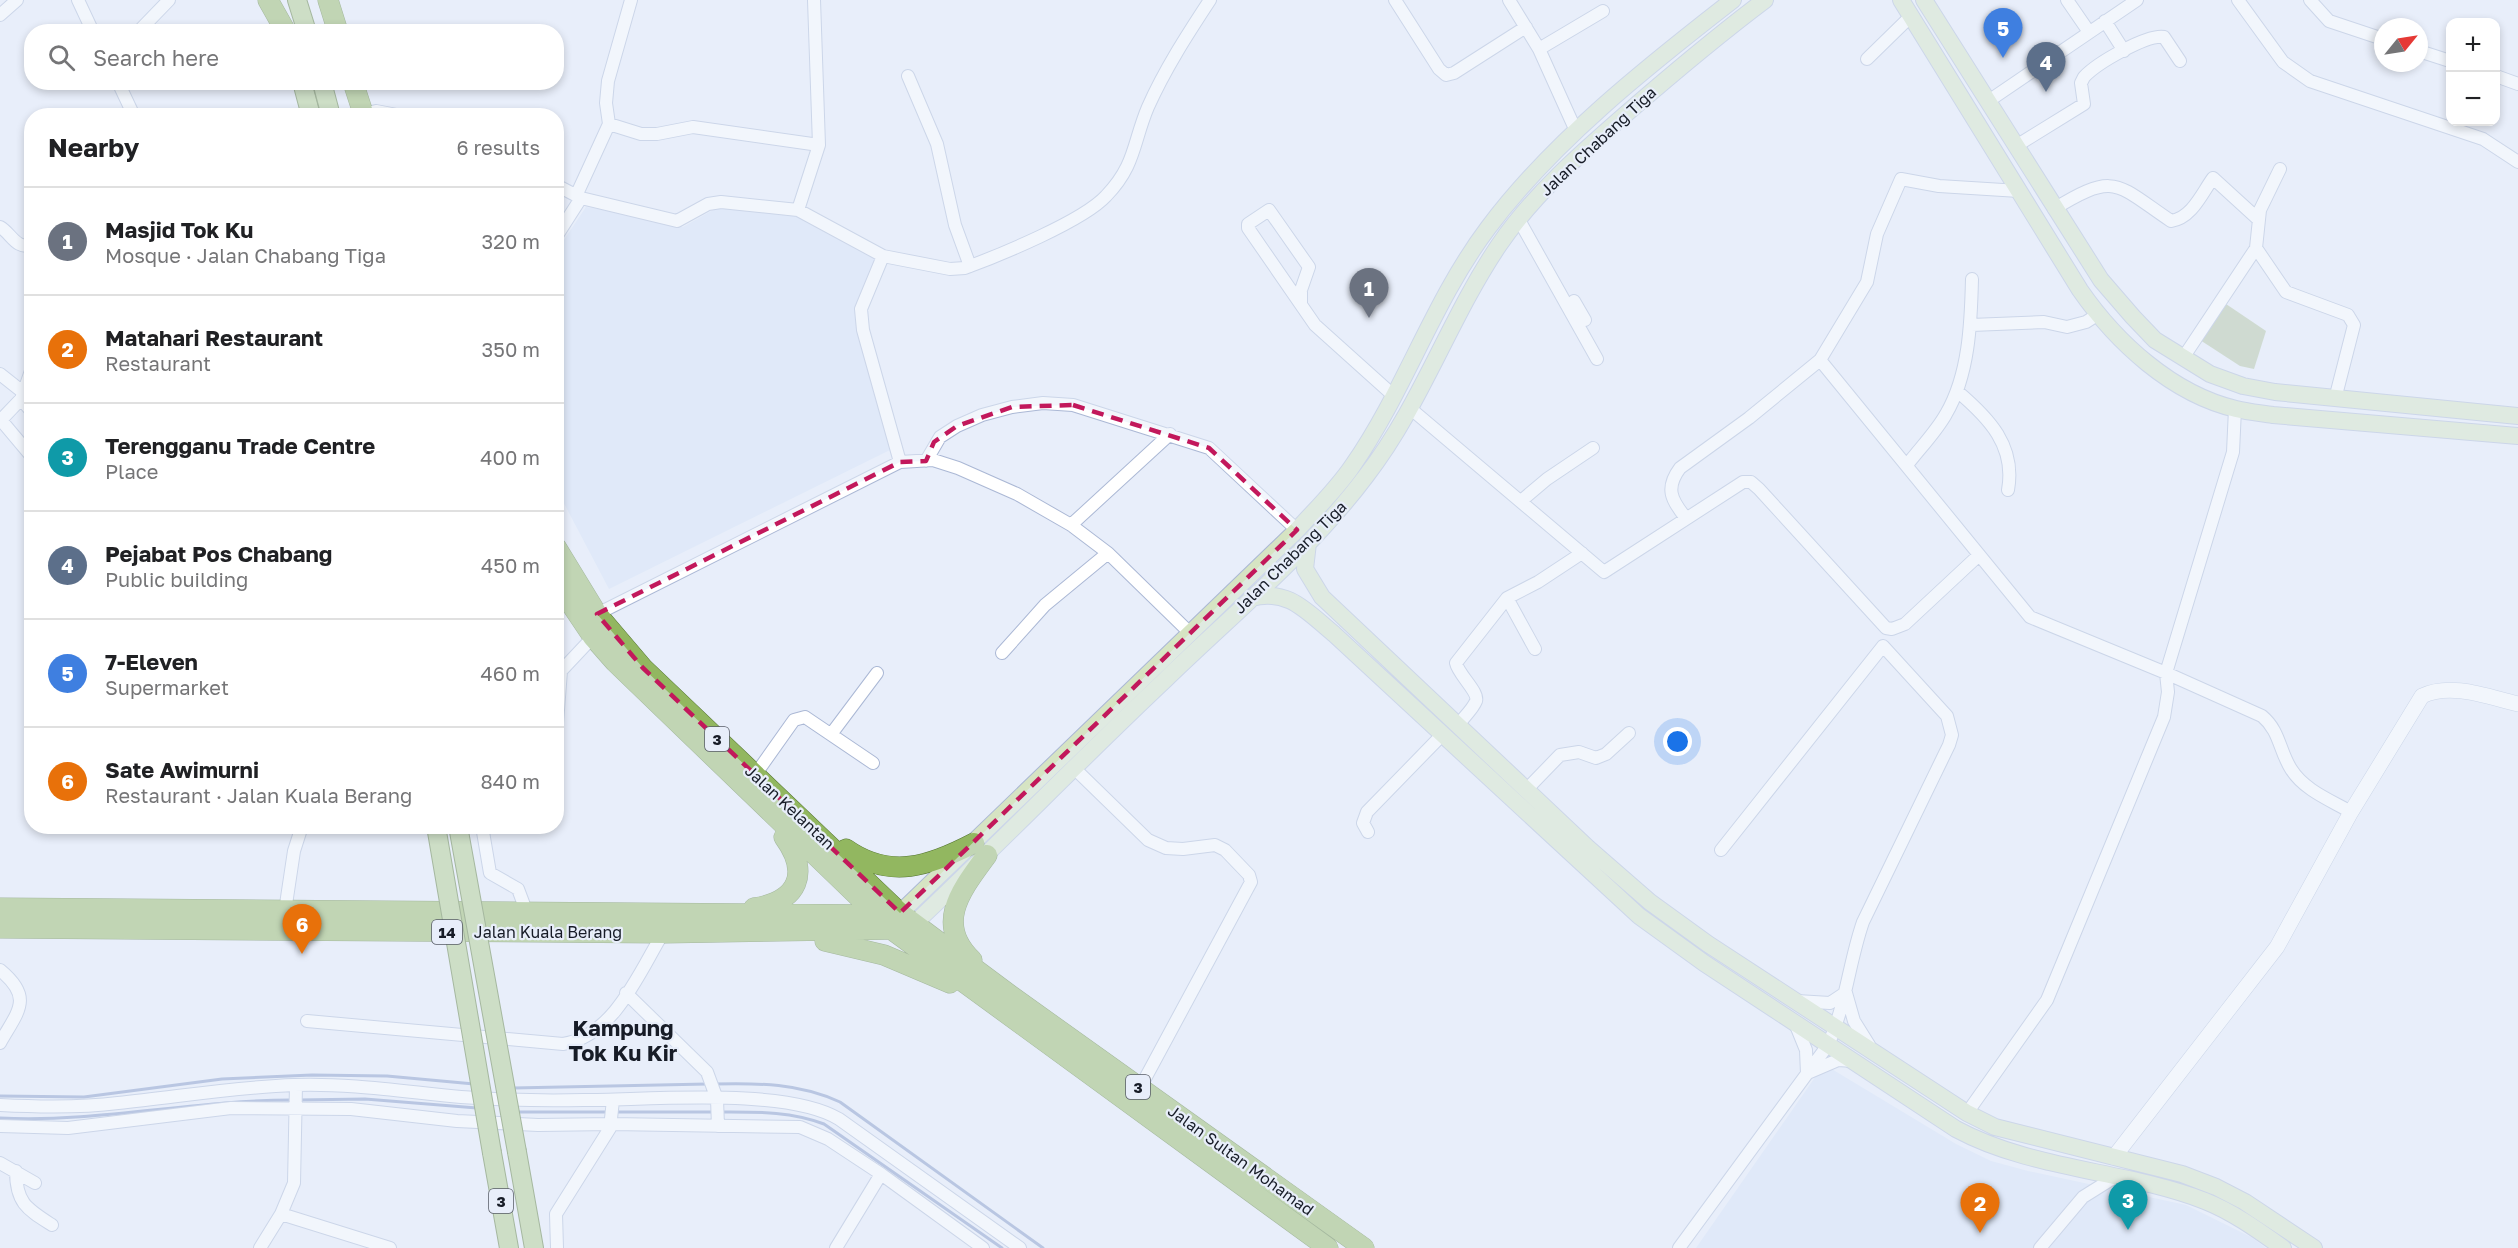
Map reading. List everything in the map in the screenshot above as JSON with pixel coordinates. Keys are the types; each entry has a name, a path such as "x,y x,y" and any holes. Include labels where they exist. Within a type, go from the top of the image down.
{"highway":[{"path":"268,0 282,24"},
{"path":"328,0 336,24"},
{"path":"320,90 329,108"},
{"path":"355,90 361,108"},
{"name":"Jalan Kelantan","path":"564,560 597,614 643,668 802,818 903,923"},
{"name":"Jalan Kelantan","path":"564,594 593,637 758,802 876,915 903,923"},
{"path":"704,914 772,904 790,893 797,882 799,869 796,854 758,802"},
{"path":"802,818 862,860 879,865 894,867 930,863 980,849"},
{"path":"980,849 954,906 954,929 967,954 1010,995"},
{"name":"Jalan Kuala Berang","path":"0,908 876,915"},
{"path":"82,908 87,918 94,923 154,931"},
{"name":"Jalan Sultan Mohamad","path":"903,923 1010,995 1364,1248"},
{"name":"Jalan Sultan Mohamad","path":"903,923 1019,1024 1328,1248"},
{"name":"Jalan Kuala Berang","path":"0,928 154,931 780,933 903,923"},
{"path":"780,933 858,948 908,964 973,995 1019,1024"}],"main road":[{"path":"277,0 284,24"},
{"path":"297,0 304,24"},
{"name":"Jalan Chabang Tiga","path":"903,923 980,849 1189,632 1296,530 1354,464 1394,396 1453,283 1487,229 1533,174 1576,131 1733,0"},
{"name":"Jalan Chabang Tiga","path":"980,849 1073,767 1251,598 1308,543 1366,477 1411,409 1470,292 1500,243 1545,188 1584,149 1711,40 1765,0"},
{"path":"1901,0 2097,315 2142,359 2198,394 2235,409 2273,415 2518,436"},
{"path":"1924,0 2101,280 2155,340 2210,374 2243,386 2335,399 2518,416"},
{"path":"304,90 309,108"},
{"path":"325,90 330,108"},
{"path":"1308,543 1305,569 1314,586 1386,659 1650,902 1794,1001 1967,1113 1995,1127 2182,1174 2216,1187 2246,1202 2314,1248"},
{"path":"1251,598 1267,594 1280,596 1298,604 1639,916 1828,1045 1977,1140 2175,1191 2207,1202 2237,1217 2283,1248"},
{"path":"1374,672 1386,659"},
{"name":"3","path":"437,834 509,1248"},
{"path":"459,834 534,1248"}],"street":[{"path":"0,15 17,0"},
{"path":"78,0 89,24"},
{"path":"146,24 169,0"},
{"path":"564,222 578,197 609,124 606,103 608,81 632,0"},
{"path":"798,210 819,145 814,0"},
{"path":"564,189 578,197 677,221 708,204 722,202 798,210 883,256 950,269 970,266 1085,214 1107,195 1132,159 1142,124 1158,85 1210,0"},
{"path":"1395,0 1439,69 1446,75 1454,73 1526,27"},
{"path":"1509,0 1539,49 1576,131"},
{"path":"2067,0 2089,32"},
{"path":"1987,102 2137,0"},
{"path":"2238,0 2283,62 2310,81 2483,139 2518,162"},
{"path":"2310,0 2329,21 2374,36"},
{"path":"1539,49 1603,11"},
{"path":"1867,59 1911,16"},
{"path":"2105,21 2124,51"},
{"path":"2016,146 2084,104 2081,83 2084,77 2124,51 2156,36 2164,37 2180,61"},
{"path":"2428,54 2446,59"},
{"path":"908,76 937,144 955,225 970,266"},
{"path":"2500,77 2518,84"},
{"path":"122,90 130,108"},
{"path":"609,124 641,134 657,134 693,127 819,145"},
{"path":"2183,358 2256,248 2260,210 2280,169"},
{"path":"2054,209 2086,189 2100,185 2114,185 2171,221 2179,220 2187,216 2213,178 2259,220"},
{"path":"1686,518 1674,503 1670,490 1672,479 1680,468 1749,418 1820,360 1867,282 1877,234 1901,179 1939,186 2019,191"},
{"path":"1301,304 1301,290 1309,267 1269,210 1248,224 1248,228 1315,325 1394,396"},
{"path":"1521,217 1585,320"},
{"path":"1521,217 1597,359"},
{"path":"0,227 24,246"},
{"path":"2256,248 2286,292 2348,315 2352,320 2354,325 2335,399"},
{"path":"883,256 861,309 866,339 900,462"},
{"path":"1907,465 1946,415 1957,391 1971,325 1972,279"},
{"path":"1971,325 2044,322 2067,327 2086,322 2097,315"},
{"path":"1820,360 2030,617 2166,673 2262,716 2272,725 2287,760 2300,781 2351,812"},
{"path":"0,374 24,399"},
{"path":"24,390 1,421 24,448"},
{"path":"1957,391 1978,408 2006,449 2012,472 2008,490"},
{"path":"926,461 934,442 957,426 1012,407 1043,403 1073,405 1209,448 1296,530"},
{"path":"1411,409 1604,572 1736,485 1751,482 1886,628 1892,629 1905,624 1978,556"},
{"path":"1967,1113 2036,1019 2047,1000 2164,717 2168,692 2166,673 2233,452 2235,409"},
{"path":"1071,525 1170,434"},
{"path":"1521,501 1547,479 1593,448"},
{"path":"597,614 900,462 926,461 958,468 1017,494 1071,525 1108,553 1189,632"},
{"path":"1002,653 1045,605 1108,553"},
{"path":"1458,725 1476,700 1476,694 1457,670 1456,663 1507,598 1538,582 1582,553"},
{"path":"1507,598 1535,649"},
{"path":"564,668 593,637"},
{"path":"1679,1248 1828,1045 1836,1028 1846,992 1853,951 1863,922 1952,735 1947,716 1883,646 1721,850"},
{"path":"832,733 877,673"},
{"path":"2114,1157 2277,947 2351,812 2422,696 2435,690 2447,689 2518,704"},
{"path":"756,775 794,720 804,717 832,733 873,763"},
{"path":"1526,790 1560,755 1579,752 1596,758 1606,754 1629,733"},
{"path":"1368,832 1363,822 1367,812 1442,735"},
{"path":"1073,767 1148,840 1166,848 1183,849 1215,845 1225,850 1249,875 1251,882 1140,1088"},
{"path":"285,911 294,851 299,834"},
{"path":"483,834 490,873 518,889 527,913"},
{"path":"307,1021 563,1044 579,1041 605,1023 663,933"},
{"path":"0,970 18,989 22,998 20,1008 0,1043"},
{"path":"1794,1001 1830,1003 1846,992"},
{"path":"1846,992 1854,1021 1878,1055"},
{"path":"626,993 697,1060 713,1084 717,1113"},
{"path":"1795,1022 1806,1050 1807,1074"},
{"path":"1807,1074 1833,1062 1853,1061"},
{"path":"0,1126 68,1128 231,1108 368,1087 613,1112 717,1113 792,1102 826,1111 1020,1248"},
{"path":"0,1105 44,1107 116,1104 222,1090 295,1097 351,1109 458,1121 538,1125 613,1112 717,1113 769,1125 806,1129 828,1139 881,1174 983,1248"},
{"path":"260,1248 281,1214 294,1183 295,1097"},
{"path":"557,1248 555,1228 559,1208 613,1112"},
{"path":"0,1163 34,1183"},
{"path":"16,1172 16,1190 24,1206 52,1225"},
{"path":"836,1248 881,1174"},
{"path":"2040,1248 2083,1197 2115,1177"},
{"path":"281,1214 390,1248"}],"highlighted area":[{"path":"1073,405 1209,448 1297,530 900,913 643,668 597,614 900,462 926,461 934,442 957,426 1012,407"}],"shaded area":[{"path":"720,206 799,212 878,259 857,313 894,448 609,589 564,503 564,240 586,207 669,221 683,227"},
{"path":"1830,1068 1956,1144 1991,1161 2186,1205 2251,1237 2266,1248 1696,1248 1818,1073"}],"green space":[{"path":"2226,304 2266,331 2254,369 2240,366 2200,340"}],"waterway":[{"path":"0,1096 84,1097 222,1079 312,1075 387,1076 474,1084"},
{"path":"513,1088 707,1084"},
{"path":"714,1084 763,1084 794,1088 840,1102 1043,1248"},
{"path":"298,1100 365,1099 477,1108"},
{"path":"0,1118 37,1119 110,1115 218,1104 291,1100"},
{"path":"516,1112 609,1112"},
{"path":"615,1112 714,1112"},
{"path":"720,1112 786,1114 824,1124 1002,1248"}],"place":[{"name":"7-Eleven","path":"2003,58"},
{"name":"Pejabat Pos Chabang","path":"2046,92"},
{"name":"Masjid Tok Ku","path":"1369,318"},
{"name":"Sate Awimurni","path":"302,954"},
{"name":"Terengganu Trade Centre","path":"2128,1230"},
{"name":"Matahari Restaurant","path":"1980,1233"}],"district":[{"name":"Kampung Tok Ku Kir","path":"623,1040"}]}
